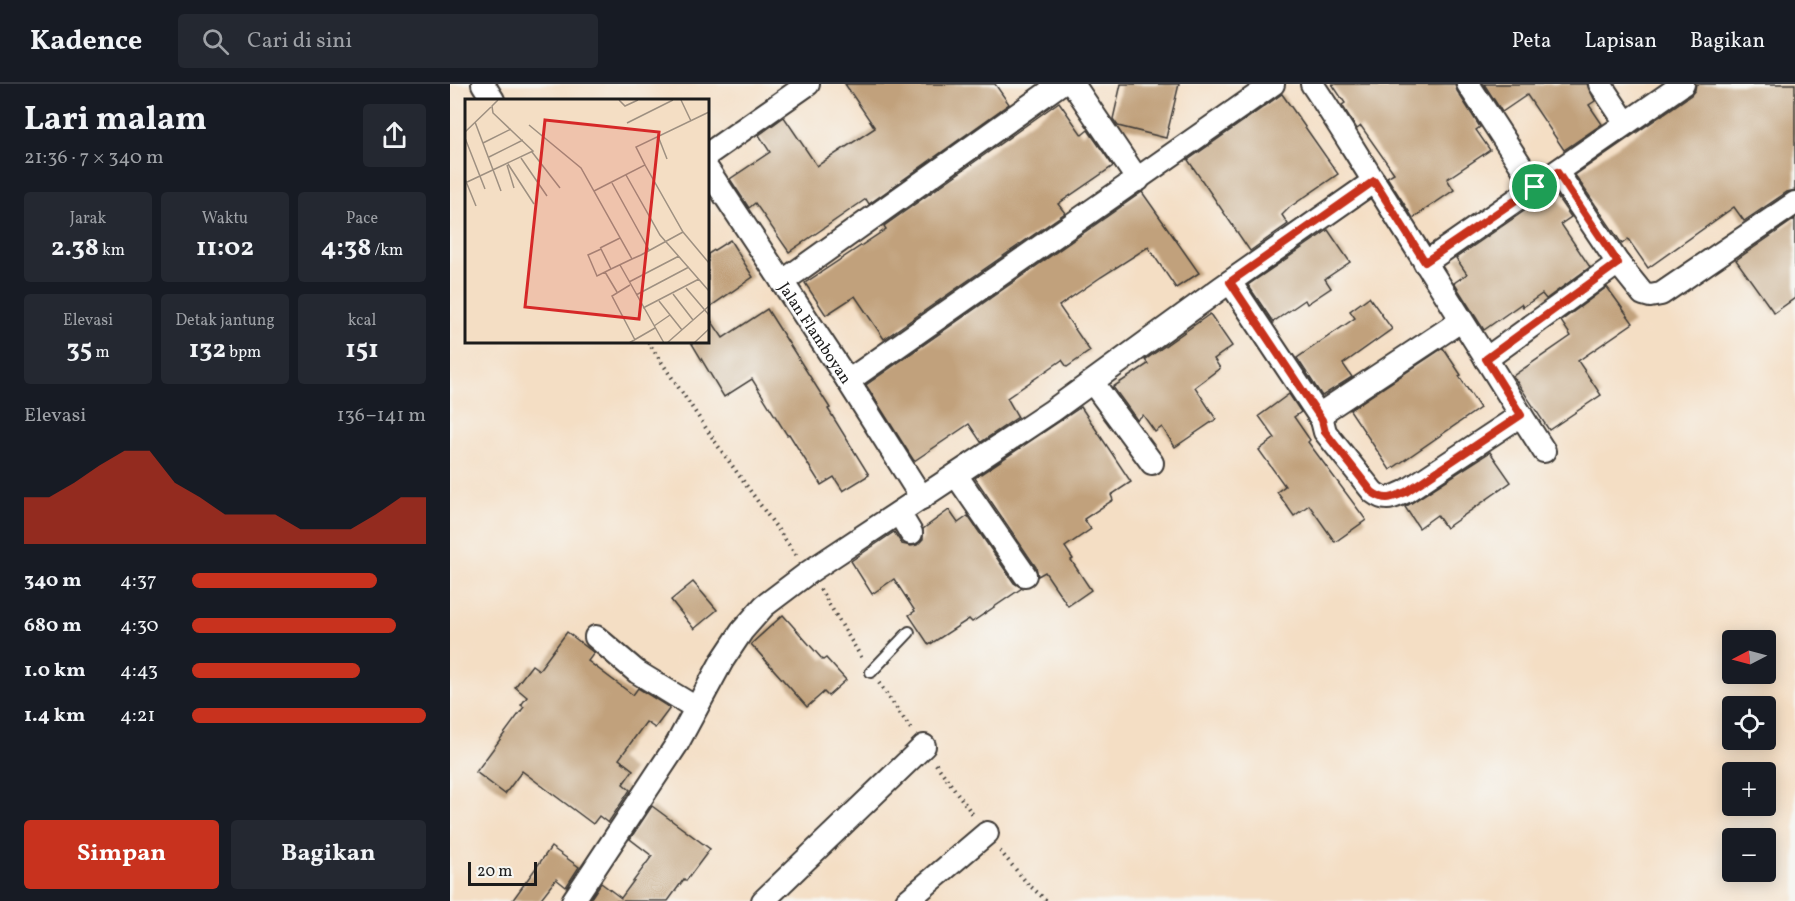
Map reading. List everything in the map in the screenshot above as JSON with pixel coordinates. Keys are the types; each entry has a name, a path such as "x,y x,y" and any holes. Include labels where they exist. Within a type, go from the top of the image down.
{"street":[{"path":"710,153 808,84"},
{"path":"782,282 1060,84"},
{"path":"1073,84 1138,180"},
{"path":"848,381 1273,84"},
{"path":"1312,84 1544,450"},
{"path":"1468,84 1535,187"},
{"path":"1600,84 1626,123"},
{"path":"1425,262 1683,84"},
{"path":"1557,172 1618,263 1643,294 1650,296 1661,294 1795,203"},
{"name":"Jalan Flamboyan","path":"710,173 848,381 922,498"},
{"path":"573,901 677,744 722,661 742,631 765,606 809,572 1093,382 1374,181"},
{"path":"1486,359 1618,263"},
{"path":"1230,282 1322,420 1325,432 1372,492 1381,498 1391,498 1406,492 1521,415"},
{"path":"1322,420 1326,410 1462,320"},
{"path":"1093,382 1152,462"},
{"path":"957,475 1025,575"},
{"path":"899,513 911,533"},
{"path":"596,637 637,672 696,708"},
{"path":"763,901 924,746"},
{"path":"907,901 987,833"}],"lane":[{"path":"871,672 909,632"}],"path":[{"path":"649,344 718,446 809,572 871,672 987,833 1028,884 1047,901"}],"building":[{"path":"845,84 995,84 1009,104 869,204 866,199 789,252 755,203 749,208 730,179 770,152 759,135 784,117 817,166 875,128"},
{"path":"1121,84 1179,84 1166,138 1118,126 1113,119"},
{"path":"1332,84 1455,84 1480,127 1476,130 1490,150 1447,179 1454,190 1413,218 1387,177 1394,173 1361,126 1357,129 1342,105 1345,103"},
{"path":"1484,84 1587,84 1595,101 1589,105 1602,124 1564,150 1527,95 1502,112"},
{"path":"1696,84 1795,84 1795,190 1787,192 1744,221 1734,207 1648,268 1628,239 1622,244 1575,175 1691,95"},
{"path":"1282,94 1338,174 1290,207 1282,215 1288,224 1250,251 1188,160"},
{"path":"1059,102 1082,135 1088,130 1113,166 1058,204 1065,213 884,339 855,296 826,315 805,283 886,229 884,226"},
{"path":"1553,191 1571,217 1561,224 1590,267 1546,299 1542,294 1523,307 1521,304 1484,330 1454,283 1467,274 1456,258"},
{"path":"1142,192 1199,273 1176,288 1148,247 1101,277 1059,306 1090,351 1067,367 1062,360 1007,398 1018,417 981,442 969,424 914,461 866,385"},
{"path":"1795,219 1795,298 1774,313 1736,260"},
{"path":"1328,230 1350,262 1325,279 1331,288 1307,304 1305,300 1273,322 1248,285"},
{"path":"730,240 753,277 710,307 710,253"},
{"path":"1607,287 1633,323 1578,361 1601,395 1549,430 1513,376 1571,336 1561,321"},
{"path":"1369,297 1392,329 1343,364 1352,377 1322,396 1297,358 1355,318 1350,311"},
{"path":"767,309 830,408 828,409 869,475 843,491 834,477 821,485 752,379 724,397 692,344 710,344 710,319 723,338"},
{"path":"1210,314 1232,346 1214,359 1220,368 1195,387 1216,419 1175,447 1162,427 1155,432 1143,415 1137,420 1113,387 1148,364 1145,360"},
{"path":"1443,348 1480,408 1390,470 1350,410"},
{"path":"1289,394 1301,412 1294,417 1310,440 1308,442 1366,520 1335,542 1309,505 1294,516 1277,492 1285,486 1259,450 1275,438 1259,416"},
{"path":"1081,407 1131,482 1111,495 1113,500 1084,519 1091,529 1065,547 1091,590 1068,606 1045,572 1038,576 1036,567 975,478"},
{"path":"1490,452 1511,482 1446,528 1437,515 1419,528 1405,507"},
{"path":"949,510 958,523 968,516 1014,583 1022,588 972,622 969,619 929,645 909,615 915,611 894,579 872,594 851,561 894,532 902,544 917,545 923,539 923,529"},
{"path":"693,582 717,610 694,629 671,600"},
{"path":"783,615 823,660 826,658 846,680 828,696 824,692 807,707 751,644"},
{"path":"567,632 594,653 588,661 633,695 638,688 670,708 655,728 646,722 619,759 633,770 623,784 630,790 608,823 599,816 593,824 522,771 505,794 476,772 524,707 521,705 527,697 515,687 532,665 539,670"},
{"path":"652,806 710,849 668,901 589,901 601,883 621,898 652,856 630,839"},
{"path":"551,847 579,867 566,887 556,879 539,901 512,901"}],"route":[{"path":"1557,172 1618,263 1486,359 1521,415 1406,492 1391,498 1381,498 1372,492 1325,432 1322,420 1230,282 1374,181 1425,262 1535,187 1557,172"}]}
